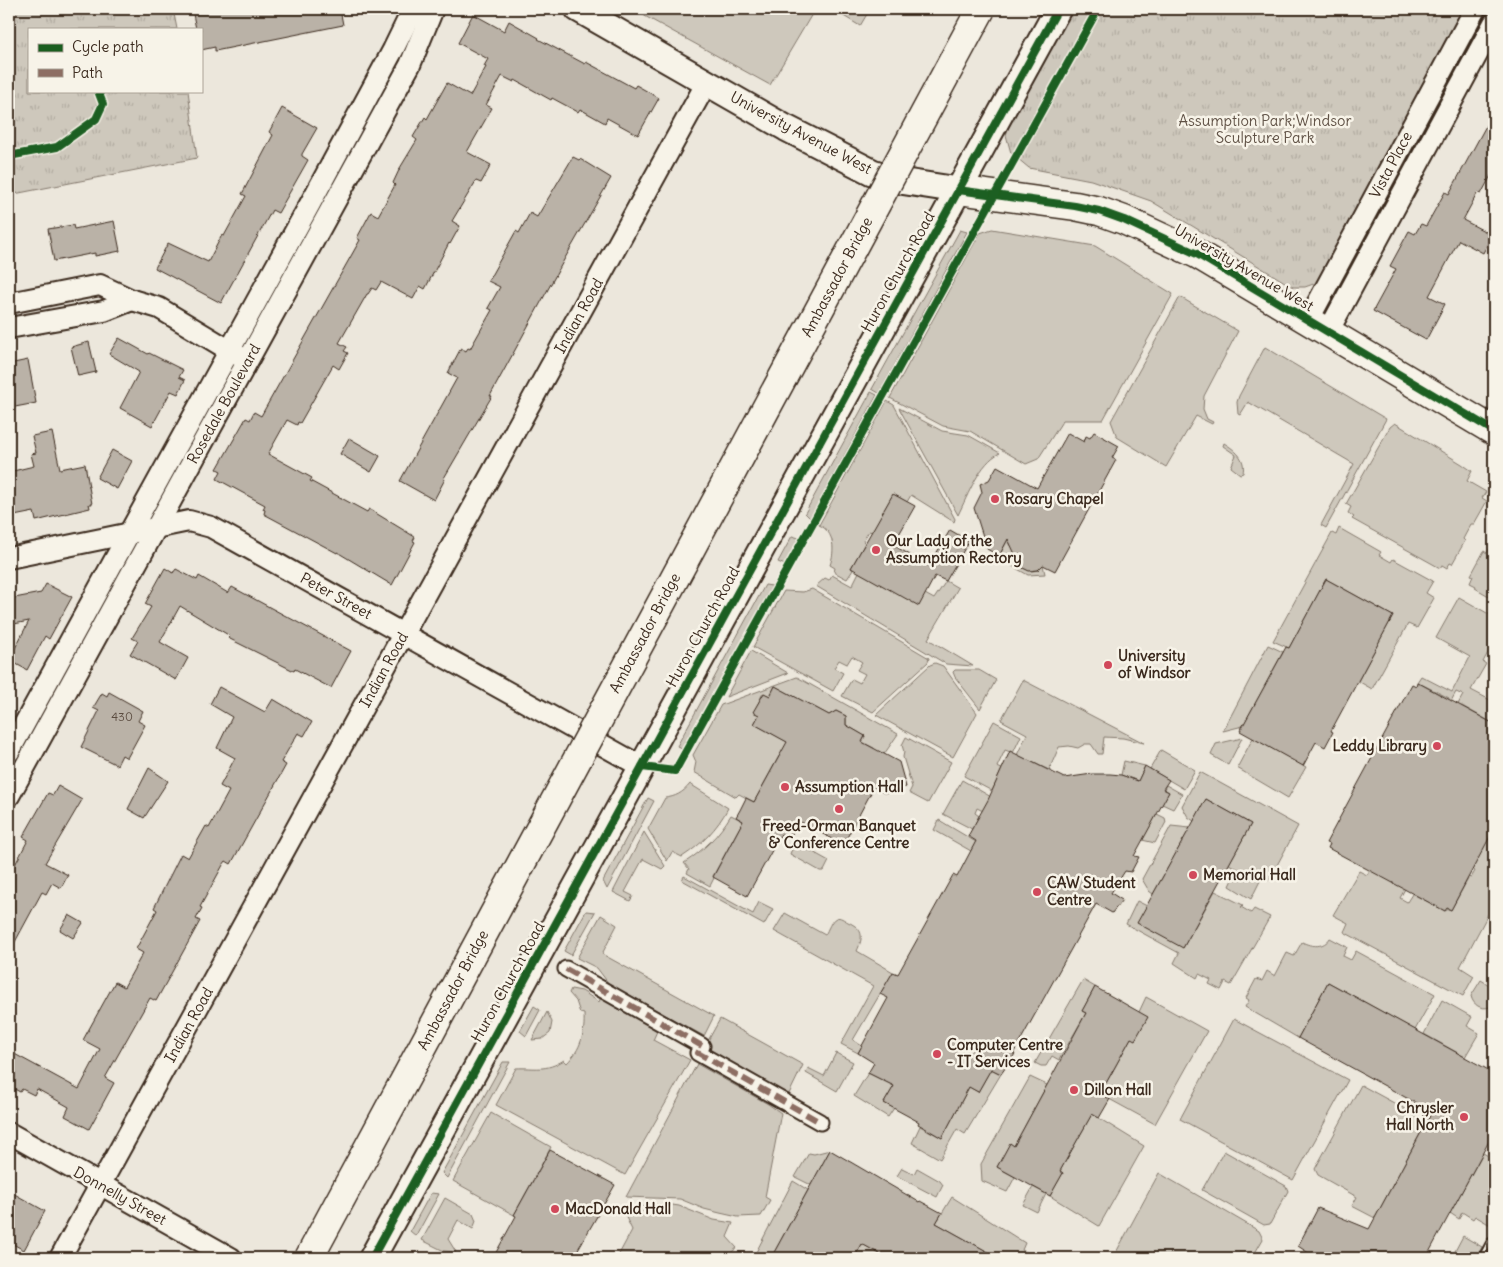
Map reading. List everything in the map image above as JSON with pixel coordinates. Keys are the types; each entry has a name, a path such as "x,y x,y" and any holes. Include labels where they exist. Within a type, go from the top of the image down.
{"main road":[{"name":"Ambassador Bridge","path":"309,1258 981,9"},
{"name":"University Avenue West","path":"958,190 1075,206 1099,211 1124,220 1197,254 1494,432"}],"street":[{"name":"Rosedale Boulevard","path":"9,752 230,350 393,50 413,9"},
{"name":"Rosedale Boulevard","path":"9,796 410,65 433,9"},
{"name":"University Avenue West","path":"578,9 808,140 872,172 900,182 958,190"},
{"name":"Huron Church Road","path":"372,1258 1058,9"},
{"name":"Vista Place","path":"1318,326 1474,9"},
{"name":"Vista Place","path":"1318,326 1494,23"},
{"name":"Indian Road","path":"60,1258 707,82"},
{"path":"9,303 100,285 132,300 158,308 248,361"},
{"path":"9,328 104,311 132,300"},
{"name":"Peter Street","path":"9,558 189,521 212,526 642,766"},
{"path":"566,969 702,1046 698,1052 820,1122"},
{"name":"Donnelly Street","path":"9,1134 231,1258"},
{"path":"1487,1258 1494,1245"}],"green space":[{"path":"9,9 173,9 177,28 28,28 28,92 188,92 197,158 9,195"},
{"path":"632,9 815,9 770,85"},
{"path":"832,9 870,9 860,26"},
{"name":"Assumption Park;Windsor Sculpture Park","path":"1074,9 1467,9 1319,282 1305,287 1293,287 1151,201 1091,180 1029,168 1011,153 1006,135 1012,117"},
{"path":"992,229 1095,246 1173,294 1103,420 1063,420 1038,459 1026,464 970,431 943,426 890,398 980,233"},
{"path":"960,230 967,232 879,393 872,389"},
{"path":"1180,297 1238,331 1204,396 1203,409 1207,419 1213,422 1212,424 1196,416 1166,467 1117,437 1111,421"},
{"path":"1265,347 1386,419 1326,528 1321,525 1354,464 1248,402 1240,415 1238,414 1237,402 1239,396"},
{"path":"871,392 877,395 810,518 805,513"},
{"path":"887,401 894,405 955,519 954,522 911,495 907,502 893,494 872,532 869,531 863,541 865,543 847,579 834,572 835,568 830,565 833,554 831,537 819,525"},
{"path":"899,408 942,431 968,435 1000,453 993,457 981,471 958,515"},
{"path":"1395,423 1472,471 1467,481 1486,492 1482,498 1487,501 1474,524 1471,524 1463,539 1465,541 1452,564 1450,563 1447,568 1442,565 1440,568 1352,519 1354,517 1348,513 1351,507 1346,504 1390,427"},
{"path":"1224,443 1236,452 1241,459 1243,473 1240,474 1231,467 1236,455 1223,446"},
{"path":"1339,528 1381,552 1379,555 1391,562 1393,559 1433,581 1426,593 1434,598 1417,628 1408,624 1372,689 1358,681 1393,616 1326,579 1289,648 1273,641 1332,533 1336,535"},
{"path":"1012,532 1014,534 1009,545 1020,551 1021,567 1033,571 1043,565 1045,574 1028,575 998,558"},
{"path":"792,536 799,538 785,565 778,562"},
{"path":"1494,540 1494,599 1470,583 1473,576 1471,575 1484,551 1487,553"},
{"path":"859,572 925,594 934,599 946,581 958,588 928,639 973,666 946,664 816,586 825,578 829,580 832,575 852,586"},
{"path":"765,585 772,586 683,750 677,746"},
{"path":"812,589 929,658 928,662 873,712 842,696 852,679 860,683 865,674 857,670 862,662 852,656 847,664 839,660 834,668 843,673 833,691 753,647 784,591 803,592"},
{"path":"1459,597 1494,617 1494,647 1491,647 1483,662 1486,664 1471,690 1494,702 1494,723 1492,726 1491,722 1462,706 1456,708 1463,695 1456,692 1450,703 1448,701 1449,698 1417,682 1421,676 1452,692 1470,657 1436,638"},
{"path":"1268,645 1283,652 1243,726 1223,731"},
{"path":"751,651 788,673 726,697"},
{"path":"935,663 943,666 977,713 953,757 876,715 930,665"},
{"path":"955,670 979,670 996,680 980,709 955,677 953,672"},
{"path":"797,677 898,734 878,763 874,748 862,742 865,736 846,725 846,716 836,711 829,715 775,686 770,696 763,693 754,712 759,715 754,724 797,747 779,756 754,802 739,794 736,797 694,772 696,762 693,755 721,705"},
{"path":"1023,680 1144,743 1123,738 1104,737 1102,754 1098,754 1091,744 1085,744 1078,748 1069,746 1059,747 1049,770 1017,755 1027,734 1001,720"},
{"path":"994,721 1021,736 1013,753 1005,750 997,767 1002,769 992,791 964,776"},
{"path":"906,737 951,762 928,803 909,793 912,787 903,757 902,745"},
{"path":"1242,738 1228,765 1211,755 1216,744"},
{"path":"1253,738 1306,767 1288,798 1237,768"},
{"path":"1161,750 1195,770 1184,789 1150,769"},
{"path":"1124,761 1145,766 1138,781 1121,775"},
{"path":"1200,772 1298,826 1269,880 1262,877 1251,899 1230,886 1238,869 1229,864 1251,824 1206,799 1194,821 1188,817 1182,806"},
{"path":"962,780 998,801 991,815 977,808 975,813 979,816 972,829 943,814"},
{"path":"690,784 728,808 719,823 696,847 682,857 672,852 667,861 648,829 665,798 679,794"},
{"path":"1166,785 1182,794 1173,809 1162,804 1169,792 1164,789"},
{"path":"648,798 654,801 607,889 603,881"},
{"path":"1157,814 1165,818 1166,822 1155,843 1142,840"},
{"path":"731,815 743,821 713,876 714,878 710,886 687,873 689,869 684,863 711,842"},
{"path":"939,820 976,842 971,851 934,830"},
{"path":"1494,824 1494,903 1460,967 1474,976 1463,996 1344,932 1348,923 1333,915 1359,871 1367,875 1371,868 1406,887 1400,898 1407,902 1414,891 1415,895 1445,911 1451,910 1468,879 1465,877 1471,878 1475,871 1470,868"},
{"path":"1171,826 1190,828 1153,894 1142,879"},
{"path":"644,832 665,866 662,869 643,859 625,892 633,896 630,901 613,892"},
{"path":"802,846 829,861 824,871 820,871 790,854 792,849"},
{"path":"684,876 753,914 759,902 773,909 764,925 682,880"},
{"path":"1215,891 1243,905 1241,907 1251,913 1254,909 1270,917 1231,985 1225,982 1221,990 1209,984 1211,980 1199,974 1197,978 1174,963 1179,953 1126,924 1137,901 1147,906 1183,948"},
{"path":"586,911 595,912 571,955 564,951"},
{"path":"785,913 825,935 834,919 842,918 857,927 861,934 861,941 857,951 893,972 853,1040 862,1046 858,1053 841,1044 873,986 774,931"},
{"path":"601,915 617,925 602,954 714,1016 704,1036 609,984 597,968 577,958"},
{"path":"1330,938 1347,947 1343,956 1351,960 1356,951 1435,994 1415,1030 1328,982 1298,1038 1245,1007 1249,1000 1246,998 1256,979 1262,981 1267,971 1275,976 1287,953 1294,956 1302,942 1318,946 1324,944"},
{"path":"1083,980 1095,987 1082,1011 1086,1013 1059,1060 1052,1056 1046,1066 1035,1063"},
{"path":"1481,980 1494,988 1494,1000 1490,1007 1487,1008 1476,1004 1471,996"},
{"path":"571,989 582,991 599,1002 601,997 658,1029 653,1040 690,1060 625,1175 496,1105 516,1068 546,1068 564,1060 567,1063 576,1052 583,1035 584,1014 580,1013 576,1001 569,993"},
{"path":"1146,997 1207,1031 1155,1124 1100,1094 1131,1038"},
{"path":"1442,1000 1472,1017 1467,1026 1479,1033 1465,1057 1424,1034"},
{"path":"534,1006 540,1010 526,1036 520,1031"},
{"path":"547,1012 552,1022 550,1033 542,1039 532,1040"},
{"path":"720,1019 803,1065 788,1096 704,1048"},
{"path":"1234,1019 1348,1080 1293,1180 1180,1119"},
{"path":"836,1053 853,1062 837,1091 806,1073 808,1068 824,1076"},
{"path":"503,1062 510,1062 447,1178 442,1173"},
{"path":"697,1064 781,1113 765,1197 770,1200 761,1216 738,1217 704,1209 680,1199 626,1197"},
{"path":"991,1069 1001,1074 965,1134 957,1129 940,1159 912,1143 920,1126 942,1138 969,1087 978,1092"},
{"path":"868,1073 894,1086 884,1103 894,1108 888,1117 854,1096"},
{"path":"1030,1077 1047,1085 1014,1146 1010,1144 997,1167 1015,1177 1007,1192 982,1181 981,1164"},
{"path":"1361,1085 1427,1121 1375,1218 1352,1206 1357,1197 1318,1175 1315,1169"},
{"path":"491,1113 551,1147 514,1215 453,1181"},
{"path":"1092,1114 1144,1146 1099,1226 1050,1196 1063,1173 1060,1171"},
{"path":"830,1150 811,1185 795,1177 809,1153 814,1154"},
{"path":"1224,1151 1286,1186 1288,1191 1270,1224 1264,1225 1202,1190"},
{"path":"1483,1153 1494,1159 1494,1222 1492,1226 1475,1216 1473,1219 1462,1212 1459,1219 1450,1213"},
{"path":"902,1168 914,1174 917,1168 940,1181 943,1185 937,1197 897,1176"},
{"path":"1159,1173 1259,1231 1263,1239 1252,1258 1113,1258"},
{"path":"793,1181 808,1190 771,1258 753,1258"},
{"path":"1033,1187 1046,1194 1037,1212 1023,1205"},
{"path":"431,1193 439,1194 416,1236 410,1231"},
{"path":"952,1197 1025,1243 1022,1250 1037,1258 999,1258 936,1223"},
{"path":"445,1198 473,1214 476,1221 473,1229 458,1220 448,1239 456,1252 444,1251 422,1240"},
{"path":"666,1204 679,1206 714,1220 733,1223 727,1237 737,1248 724,1258 617,1258 632,1230 622,1209"},
{"path":"1463,1236 1482,1247 1476,1258 1459,1258 1453,1255"},
{"path":"862,1244 887,1258 854,1258"}],"building":[{"path":"192,9 340,9 343,25 215,51 215,47 202,50 202,28 196,28"},
{"path":"473,14 504,31 509,21 585,64 586,62 634,88 636,85 659,98 638,135 607,118 605,123 580,109 578,112 552,98 551,100 515,80 514,82 502,76 486,105 492,108 467,152 491,165 481,183 476,181 452,221 460,226 425,289 420,286 413,299 381,282 376,290 372,288 339,343 347,347 344,351 348,353 339,369 333,365 300,423 298,422 297,425 287,420 268,454 312,478 310,481 367,512 369,509 415,537 413,541 415,542 392,585 337,552 264,514 265,510 263,509 265,505 217,479 221,471 217,469 246,418 250,420 254,412 261,416 360,240 357,238 371,212 378,216 395,185 393,183 400,168 417,140 413,137 425,117 427,119 447,83 470,96 486,67 484,66 488,59 458,43"},
{"path":"282,108 317,128 302,154 308,160 278,213 272,210 221,303 155,268 168,243 208,262 246,196 242,194 273,135 269,132"},
{"path":"1494,111 1494,170 1481,194 1478,192 1463,220 1492,235 1483,253 1459,240 1429,296 1445,304 1426,340 1373,311 1396,269 1390,266 1409,231 1415,234 1421,224 1426,226 1445,192 1449,194"},
{"path":"573,157 580,159 611,178 565,258 490,396 492,396 444,478 434,500 400,481 457,378 448,373 461,348 466,351 468,348 470,349 492,310 488,308 500,287 488,281 516,231 519,233 530,213 537,217"},
{"path":"114,221 120,251 95,256 95,253 54,261 48,229 73,225 74,229"},
{"path":"119,338 183,370 179,377 185,380 178,394 171,391 152,426 120,408 139,372 109,354"},
{"path":"89,342 96,372 78,376 71,347"},
{"path":"28,360 36,403 15,407 14,402 10,403 9,364"},
{"path":"52,432 60,469 85,464 92,504 89,504 90,508 36,521 34,512 9,517 9,472 34,466 31,454 36,453 32,436"},
{"path":"1094,432 1119,446 1112,458 1116,460 1055,571 1043,565 1038,570 1029,571 1021,567 1008,539 999,556 987,549 974,508 982,492 980,484 989,480 997,466 1037,488 1068,433 1084,442 1086,436 1090,438"},
{"path":"349,438 380,456 371,472 340,454"},
{"path":"112,450 132,461 117,489 97,478"},
{"name":"Our Lady of the Assumption Rectory","path":"893,494 915,506 893,545 929,566 950,530 969,541 946,581 935,576 919,606 851,568"},
{"path":"165,568 173,573 176,569 197,580 199,576 228,593 232,587 351,651 331,688 228,638 230,636 180,606 160,642 188,658 176,680 130,654 138,641 132,638 151,607 145,604"},
{"path":"1326,579 1393,616 1331,731 1333,732 1325,747 1316,742 1303,766 1240,731 1286,647 1289,648"},
{"path":"46,584 72,597 49,639 45,636 27,670 9,660 29,621 9,625 9,599 41,593"},
{"name":"Leddy Library","path":"1417,682 1494,724 1494,829 1451,910 1447,908 1445,911 1328,848 1330,844 1326,843 1412,684 1416,686"},
{"name":"Assumption Hall","path":"775,686 829,715 836,711 846,716 846,725 865,736 862,742 899,762 906,787 884,793 874,787 843,845 799,821 789,839 781,834 747,896 713,877 743,821 736,817 746,798 754,802 787,742 754,724 759,715 753,712 764,693 770,696"},
{"path":"219,687 265,712 273,699 312,722 304,736 298,733 281,762 286,765 231,864 226,861 223,865 200,907 202,908 196,919 200,921 156,1001 150,998 105,1078 114,1083 89,1129 65,1116 69,1107 37,1089 34,1095 22,1089 20,1092 9,1086 9,1051 79,1089 100,1049 83,1040 115,982 124,987 143,953 136,949 157,910 154,908 181,854 188,858 206,826 209,828 229,791 220,786 235,758 217,748 232,717 210,704"},
{"path":"109,692 143,711 138,721 145,725 127,758 122,755 117,765 81,747 99,711 93,708 102,693 107,696"},
{"name":"CAW Student Centre","path":"1010,751 1064,778 1092,774 1110,774 1121,775 1138,781 1145,766 1169,780 1163,789 1169,792 1134,856 1139,857 1131,872 1125,871 1111,893 1122,900 1112,913 1096,904 1013,1054 1015,1054 1001,1074 991,1069 978,1092 969,1087 942,1138 918,1124 919,1122 884,1103 894,1086 868,1073 874,1063 858,1053 888,998 880,994 893,972 898,974 953,875 957,877 976,841 968,836 988,800"},
{"path":"149,768 168,781 144,818 128,809"},
{"path":"58,786 82,800 45,863 68,875 61,888 52,883 46,894 42,892 9,953 9,876 28,840 23,837 48,793 53,795"},
{"name":"Memorial Hall","path":"1206,799 1251,824 1183,948 1137,923"},
{"path":"69,915 83,923 73,938 60,930"},
{"name":"Chrysler Hall North","path":"1328,982 1494,1073 1494,1132 1426,1258 1316,1258 1298,1246 1318,1208 1369,1229 1432,1112 1298,1038"},
{"name":"Dillon Hall","path":"1095,987 1148,1017 1135,1040 1131,1038 1100,1094 1110,1099 1099,1118 1092,1114 1060,1171 1063,1173 1050,1196 997,1167 1010,1143 1014,1146 1086,1013 1082,1011"},
{"name":"MacDonald Hall","path":"550,1150 615,1185 573,1258 493,1258 516,1216 514,1215"},
{"path":"830,1150 919,1202 942,1213 936,1223 999,1258 887,1258 862,1244 854,1258 771,1258"},
{"path":"9,1191 45,1211 24,1250 9,1242"}],"marked path":[{"path":"566,969 702,1046 698,1053 820,1122"},
{"path":"1487,1258 1494,1245"}],"cycle path":[{"path":"372,1258 1058,9"},
{"path":"642,767 675,771 1098,9"},
{"path":"9,156 57,147 96,119 103,104 98,92"},
{"path":"958,190 1075,206 1099,211 1124,220 1197,254 1494,431"}],"place":[{"name":"Rosary Chapel","path":"995,499"},
{"name":"Our Lady of the Assumption Rectory","path":"876,550"},
{"name":"University of Windsor","path":"1108,665"},
{"name":"Leddy Library","path":"1437,746"},
{"name":"Assumption Hall","path":"785,787"},
{"name":"Freed-Orman Banquet & Conference Centre","path":"839,809"},
{"name":"Memorial Hall","path":"1193,875"},
{"name":"CAW Student Centre","path":"1037,892"},
{"name":"Computer Centre - IT Services","path":"937,1054"},
{"name":"Dillon Hall","path":"1074,1090"},
{"name":"Chrysler Hall North","path":"1464,1117"},
{"name":"MacDonald Hall","path":"555,1209"}]}
